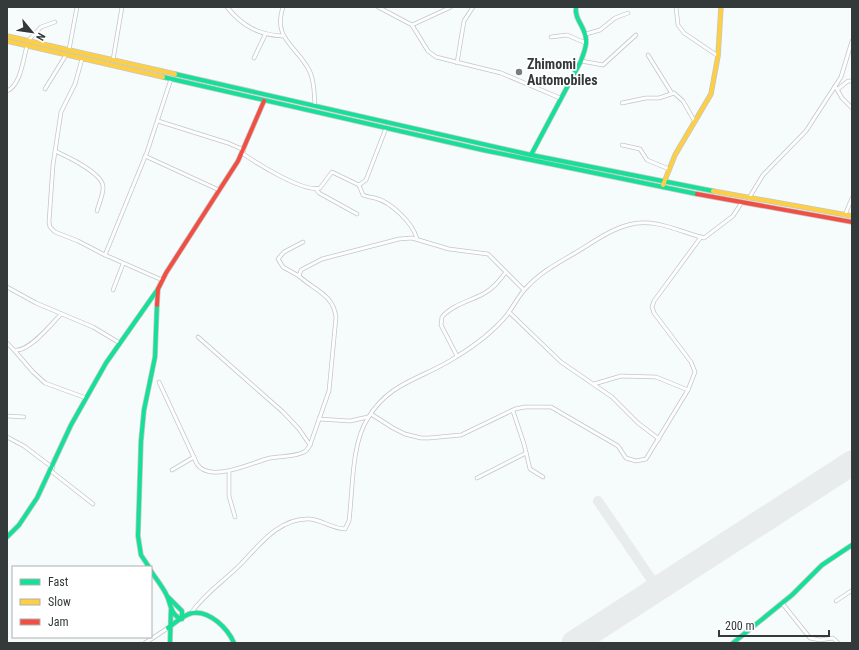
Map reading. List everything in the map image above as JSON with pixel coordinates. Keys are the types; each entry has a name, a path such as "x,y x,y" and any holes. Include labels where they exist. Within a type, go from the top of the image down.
{"main road":[{"path":"531,155 581,61 586,43 586,34 575,15 576,7"},
{"path":"662,187 669,169 711,94 718,56 721,7"},
{"path":"7,36 531,155 664,182 852,216"},
{"path":"7,41 482,150 662,187 852,222"},
{"path":"7,537 29,512 46,485 70,426 118,342 158,289 162,280 243,152 264,101"},
{"path":"148,566 141,555 138,536 141,441 144,410 155,357 158,289"},
{"path":"733,643 782,603 822,565 852,545"},
{"path":"152,573 166,596 171,610 171,618 168,628 170,643"},
{"path":"166,596 191,613 202,614 224,627 228,631 234,643"},
{"path":"178,605 183,614 182,619"},
{"path":"171,610 178,618 182,619"},
{"path":"168,628 191,613"}],"street":[{"path":"69,50 77,7"},
{"path":"112,60 122,7"},
{"path":"227,7 251,30 265,34 283,36"},
{"path":"283,7 280,24 283,36 310,71 315,106"},
{"path":"378,7 412,25 428,51 433,55 457,63 501,73 560,98"},
{"path":"412,25 451,7"},
{"path":"457,63 464,21 473,7"},
{"path":"676,7 678,26 684,33 718,56"},
{"path":"586,34 600,30 615,18 628,13"},
{"path":"28,41 41,27 55,22"},
{"path":"254,58 265,34"},
{"path":"551,37 568,35 586,43"},
{"path":"581,61 603,65 636,35"},
{"path":"749,198 763,175 788,148 804,134 842,74 852,44"},
{"path":"7,91 13,88 16,82 27,46"},
{"path":"45,89 66,55"},
{"path":"648,56 671,92 680,98 695,122"},
{"path":"82,59 75,84 61,112 56,151 50,227 55,232 78,241 123,264 162,280"},
{"path":"104,255 145,156 171,79"},
{"path":"838,89 848,81 852,81"},
{"path":"835,86 842,98 852,108"},
{"path":"622,103 646,98 659,98 671,92"},
{"path":"158,121 228,143 243,152 257,164 296,184 316,189 322,195 357,214"},
{"path":"359,185 366,180 386,128"},
{"path":"622,145 640,150 647,160 669,169"},
{"path":"56,151 75,160 101,180 103,190 97,210"},
{"path":"145,156 219,190"},
{"path":"316,189 323,185 331,172 359,185 363,195 379,200 399,213 413,229 417,239"},
{"path":"844,215 852,198"},
{"path":"191,613 208,591 241,564 261,542 283,526 310,519 345,529 349,521 357,441 370,415 388,394 399,386 458,356 483,339 509,312 524,290 547,269 609,232 629,224 646,223 665,225 704,238 709,236 733,216 742,202"},
{"path":"299,276 301,270 322,259 406,237 449,249 488,254 524,290"},
{"path":"320,419 350,421 370,415 406,434 420,438 429,438 462,435 513,411 525,407 551,407 618,446 626,458 636,461 646,458 688,390 694,379 695,370 654,313 652,307 658,293 701,237"},
{"path":"159,382 199,468 212,472 229,471 270,458 301,454 308,449 320,419 330,384 336,327 336,310 328,296 283,267 278,259 278,256 303,242"},
{"path":"112,290 123,264"},
{"path":"458,356 442,325 442,317 457,306 484,294 497,283 506,272"},
{"path":"7,287 60,314 93,327 118,342"},
{"path":"509,312 561,362 612,397 638,423 659,439"},
{"path":"14,350 21,350 32,343 43,334 60,314"},
{"path":"198,337 299,428 310,445"},
{"path":"7,343 45,383 86,398"},
{"path":"594,384 621,376 656,377 688,390"},
{"path":"513,411 530,469 543,476"},
{"path":"7,416 24,417"},
{"path":"7,437 24,446 93,504"},
{"path":"477,478 526,453"},
{"path":"172,470 194,457"},
{"path":"229,471 229,496 235,517"},
{"path":"836,601 847,593 852,592"},
{"path":"782,603 810,638 820,642 833,638 838,643"},
{"path":"145,643 168,628"}],"taxiway":[{"path":"598,501 658,589"}],"runway":[{"path":"574,643 852,463"}],"traffic: fast":[{"path":"531,155 581,61 585,50 585,35 577,16 576,7"},
{"path":"175,74 531,155 713,191"},
{"path":"163,77 483,150 697,194"},
{"path":"7,537 19,525 37,498 71,425 106,363 158,289"},
{"path":"148,566 141,555 138,536 141,441 144,410 155,357 157,305"},
{"path":"733,643 792,595 822,565 852,545"},
{"path":"152,572 165,593 173,613 178,618 182,619 182,611 167,596"},
{"path":"170,643 171,610"},
{"path":"168,628 185,615 192,613 205,614 218,622 234,643"}],"traffic: slow":[{"path":"663,185 675,155 711,94 718,56 721,7"},
{"path":"7,36 175,74"},
{"path":"7,41 163,77"},
{"path":"713,191 852,216"}],"traffic: jam":[{"path":"157,305 158,289 166,273 238,161 264,101"},
{"path":"697,194 852,222"}],"place":[{"name":"Zhimomi Automobiles","path":"519,72"}]}
